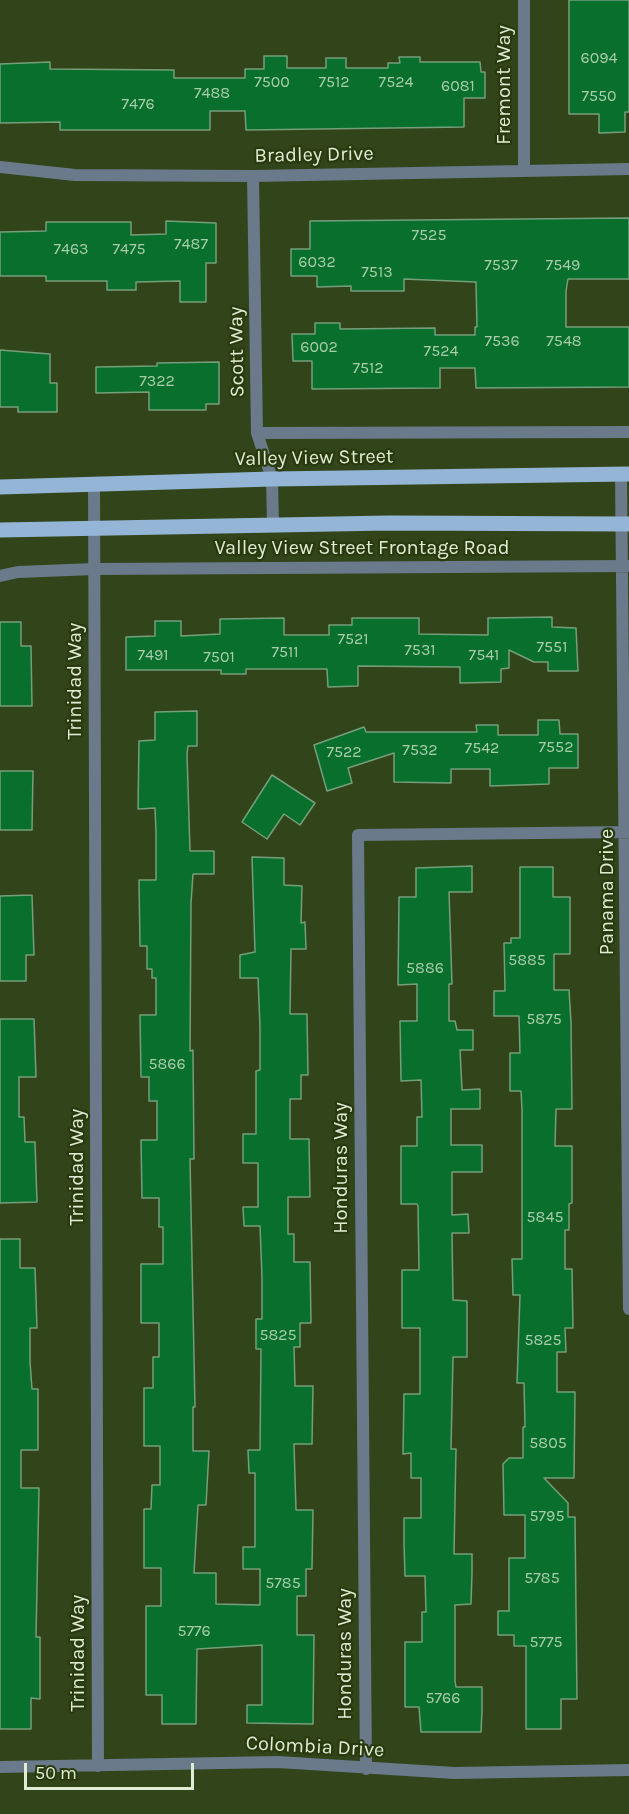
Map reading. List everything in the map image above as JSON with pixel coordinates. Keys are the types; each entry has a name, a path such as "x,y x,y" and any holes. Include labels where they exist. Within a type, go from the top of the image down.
{"main road":[{"name":"Valley View Street","path":"0,488 94,483 272,479 625,474"},
{"path":"0,530 273,525 625,524"}],"street":[{"name":"Fremont Way","path":"524,0 524,170"},
{"name":"Bradley Drive","path":"0,167 75,176 254,176 629,168"},
{"name":"Scott Way","path":"254,176 257,433 272,479 273,525"},
{"path":"257,433 629,432"},
{"name":"Panama Drive","path":"625,474 629,1309"},
{"name":"Trinidad Way","path":"94,483 98,1766"},
{"name":"Valley View Street Frontage Road","path":"94,569 626,566"},
{"path":"0,576 18,572 94,569"},
{"name":"Honduras Way","path":"366,1769 358,835 627,832"},
{"name":"Colombia Drive","path":"0,1767 278,1762 454,1773 629,1770"}],"building":[{"path":"569,0 629,0 629,112 625,112 625,132 599,133 599,114 569,114"},
{"path":"264,56 287,56 287,68 326,68 326,58 346,58 346,68 388,68 388,63 400,63 399,57 420,57 420,62 480,62 481,72 485,72 485,98 464,98 464,127 246,130 245,111 210,111 210,130 60,130 60,122 0,123 0,64 50,62 50,69 174,70 174,78 245,78 245,69 264,69"},
{"path":"629,218 629,279 568,279 566,327 629,327 629,387 476,388 475,368 440,368 440,388 312,389 312,361 293,361 292,334 315,334 315,323 340,323 340,329 435,328 435,335 475,335 475,327 477,327 476,282 404,279 404,291 351,291 351,286 317,287 317,276 291,276 291,249 310,249 310,221"},
{"path":"166,221 216,223 216,263 206,263 206,302 180,302 180,281 136,282 136,290 107,290 107,281 46,281 46,276 0,276 0,232 46,231 46,222 131,222 131,235 166,234"},
{"path":"0,350 50,354 50,383 57,383 57,412 18,412 18,407 0,407"},
{"path":"219,362 219,404 206,404 206,410 149,410 149,392 96,393 96,367"},
{"path":"552,617 552,627 576,628 578,671 548,671 548,662 534,662 509,650 509,668 501,669 501,682 460,683 460,667 358,666 358,686 328,687 327,669 246,669 246,674 221,674 221,670 126,670 126,637 155,636 155,621 181,621 181,636 220,634 220,619 284,618 284,635 329,635 329,625 352,625 352,618 419,618 419,634 488,635 488,618"},
{"path":"0,622 21,622 21,646 31,646 32,706 0,706"},
{"path":"197,711 197,746 188,746 187,754 190,851 214,851 214,874 193,874 191,903 190,1051 193,1050 194,1159 190,1159 195,1407 193,1407 193,1451 209,1451 206,1505 198,1505 194,1573 216,1573 216,1604 260,1605 260,1569 243,1569 243,1547 255,1547 255,1473 249,1473 248,1450 260,1450 261,1349 256,1349 256,1319 262,1319 262,1277 260,1226 244,1226 243,1207 258,1207 258,1163 243,1163 243,1134 256,1134 256,1071 260,1070 260,1028 258,978 240,978 240,955 255,952 252,857 284,858 284,885 302,886 301,923 305,922 306,949 291,949 290,1014 307,1014 308,1075 301,1075 301,1099 290,1099 290,1139 309,1139 310,1197 288,1197 288,1234 294,1234 294,1262 310,1262 311,1323 300,1323 300,1347 294,1347 295,1386 313,1386 312,1444 294,1444 296,1510 313,1510 312,1569 306,1569 306,1596 297,1596 297,1635 314,1635 313,1724 247,1723 247,1705 262,1705 262,1645 197,1649 196,1724 162,1724 162,1695 146,1695 146,1606 161,1606 161,1568 144,1568 144,1509 151,1509 152,1485 160,1485 160,1446 144,1446 144,1388 153,1388 153,1357 159,1357 159,1323 141,1323 141,1264 163,1264 163,1227 159,1227 159,1198 142,1198 141,1140 157,1140 157,1101 149,1101 149,1077 141,1077 140,1015 156,1015 156,978 152,978 152,969 147,969 147,946 140,946 139,880 156,880 156,833 155,808 138,809 139,741 155,740 155,712"},
{"path":"538,720 559,720 560,734 578,734 578,768 549,768 549,784 490,786 490,769 451,769 451,783 394,782 394,753 348,768 352,783 327,791 314,745 364,727 366,732 477,732 476,725 498,725 498,735 538,735"},
{"path":"0,771 33,771 32,830 0,830"},
{"path":"272,775 315,803 300,825 284,814 267,839 242,822"},
{"path":"472,866 472,892 449,892 452,984 449,984 449,1021 455,1021 457,1030 473,1030 473,1050 460,1050 462,1090 480,1089 480,1109 451,1109 451,1145 482,1145 482,1172 452,1172 452,1215 468,1214 469,1233 452,1233 453,1300 467,1301 467,1357 453,1357 451,1449 456,1449 454,1554 472,1554 471,1604 455,1605 455,1681 456,1687 482,1687 481,1732 421,1732 419,1707 405,1707 405,1642 422,1642 422,1612 426,1612 425,1576 405,1576 404,1518 421,1518 421,1478 411,1478 411,1453 403,1454 404,1394 420,1394 420,1328 402,1328 402,1270 419,1270 418,1206 417,1204 401,1204 401,1146 417,1146 417,1117 422,1117 421,1080 401,1081 400,1021 417,1021 417,984 398,985 399,897 416,897 416,868"},
{"path":"520,867 553,867 553,897 570,897 570,954 554,954 554,990 569,990 572,1109 556,1109 555,1146 572,1146 572,1203 569,1204 569,1230 565,1230 565,1269 572,1269 573,1328 565,1328 566,1352 557,1352 557,1392 575,1392 574,1478 544,1478 568,1503 568,1517 575,1517 577,1699 561,1699 561,1729 526,1729 526,1646 514,1646 514,1635 498,1635 498,1611 509,1611 509,1558 525,1558 525,1515 504,1515 503,1464 509,1458 523,1458 523,1427 525,1427 524,1383 517,1383 520,1295 513,1295 512,1259 522,1259 521,1091 510,1091 510,1053 520,1053 519,1016 494,1016 494,991 505,991 504,943 511,943 511,938 520,938"},
{"path":"32,895 34,955 26,955 26,981 0,981 0,896"},
{"path":"0,1019 34,1019 36,1077 19,1077 19,1117 24,1117 25,1142 35,1142 37,1202 0,1203"},
{"path":"0,1239 20,1239 20,1268 35,1268 37,1328 30,1328 30,1362 32,1389 38,1389 38,1450 21,1450 21,1488 39,1488 36,1637 40,1637 40,1699 31,1698 31,1729 0,1729"}]}
